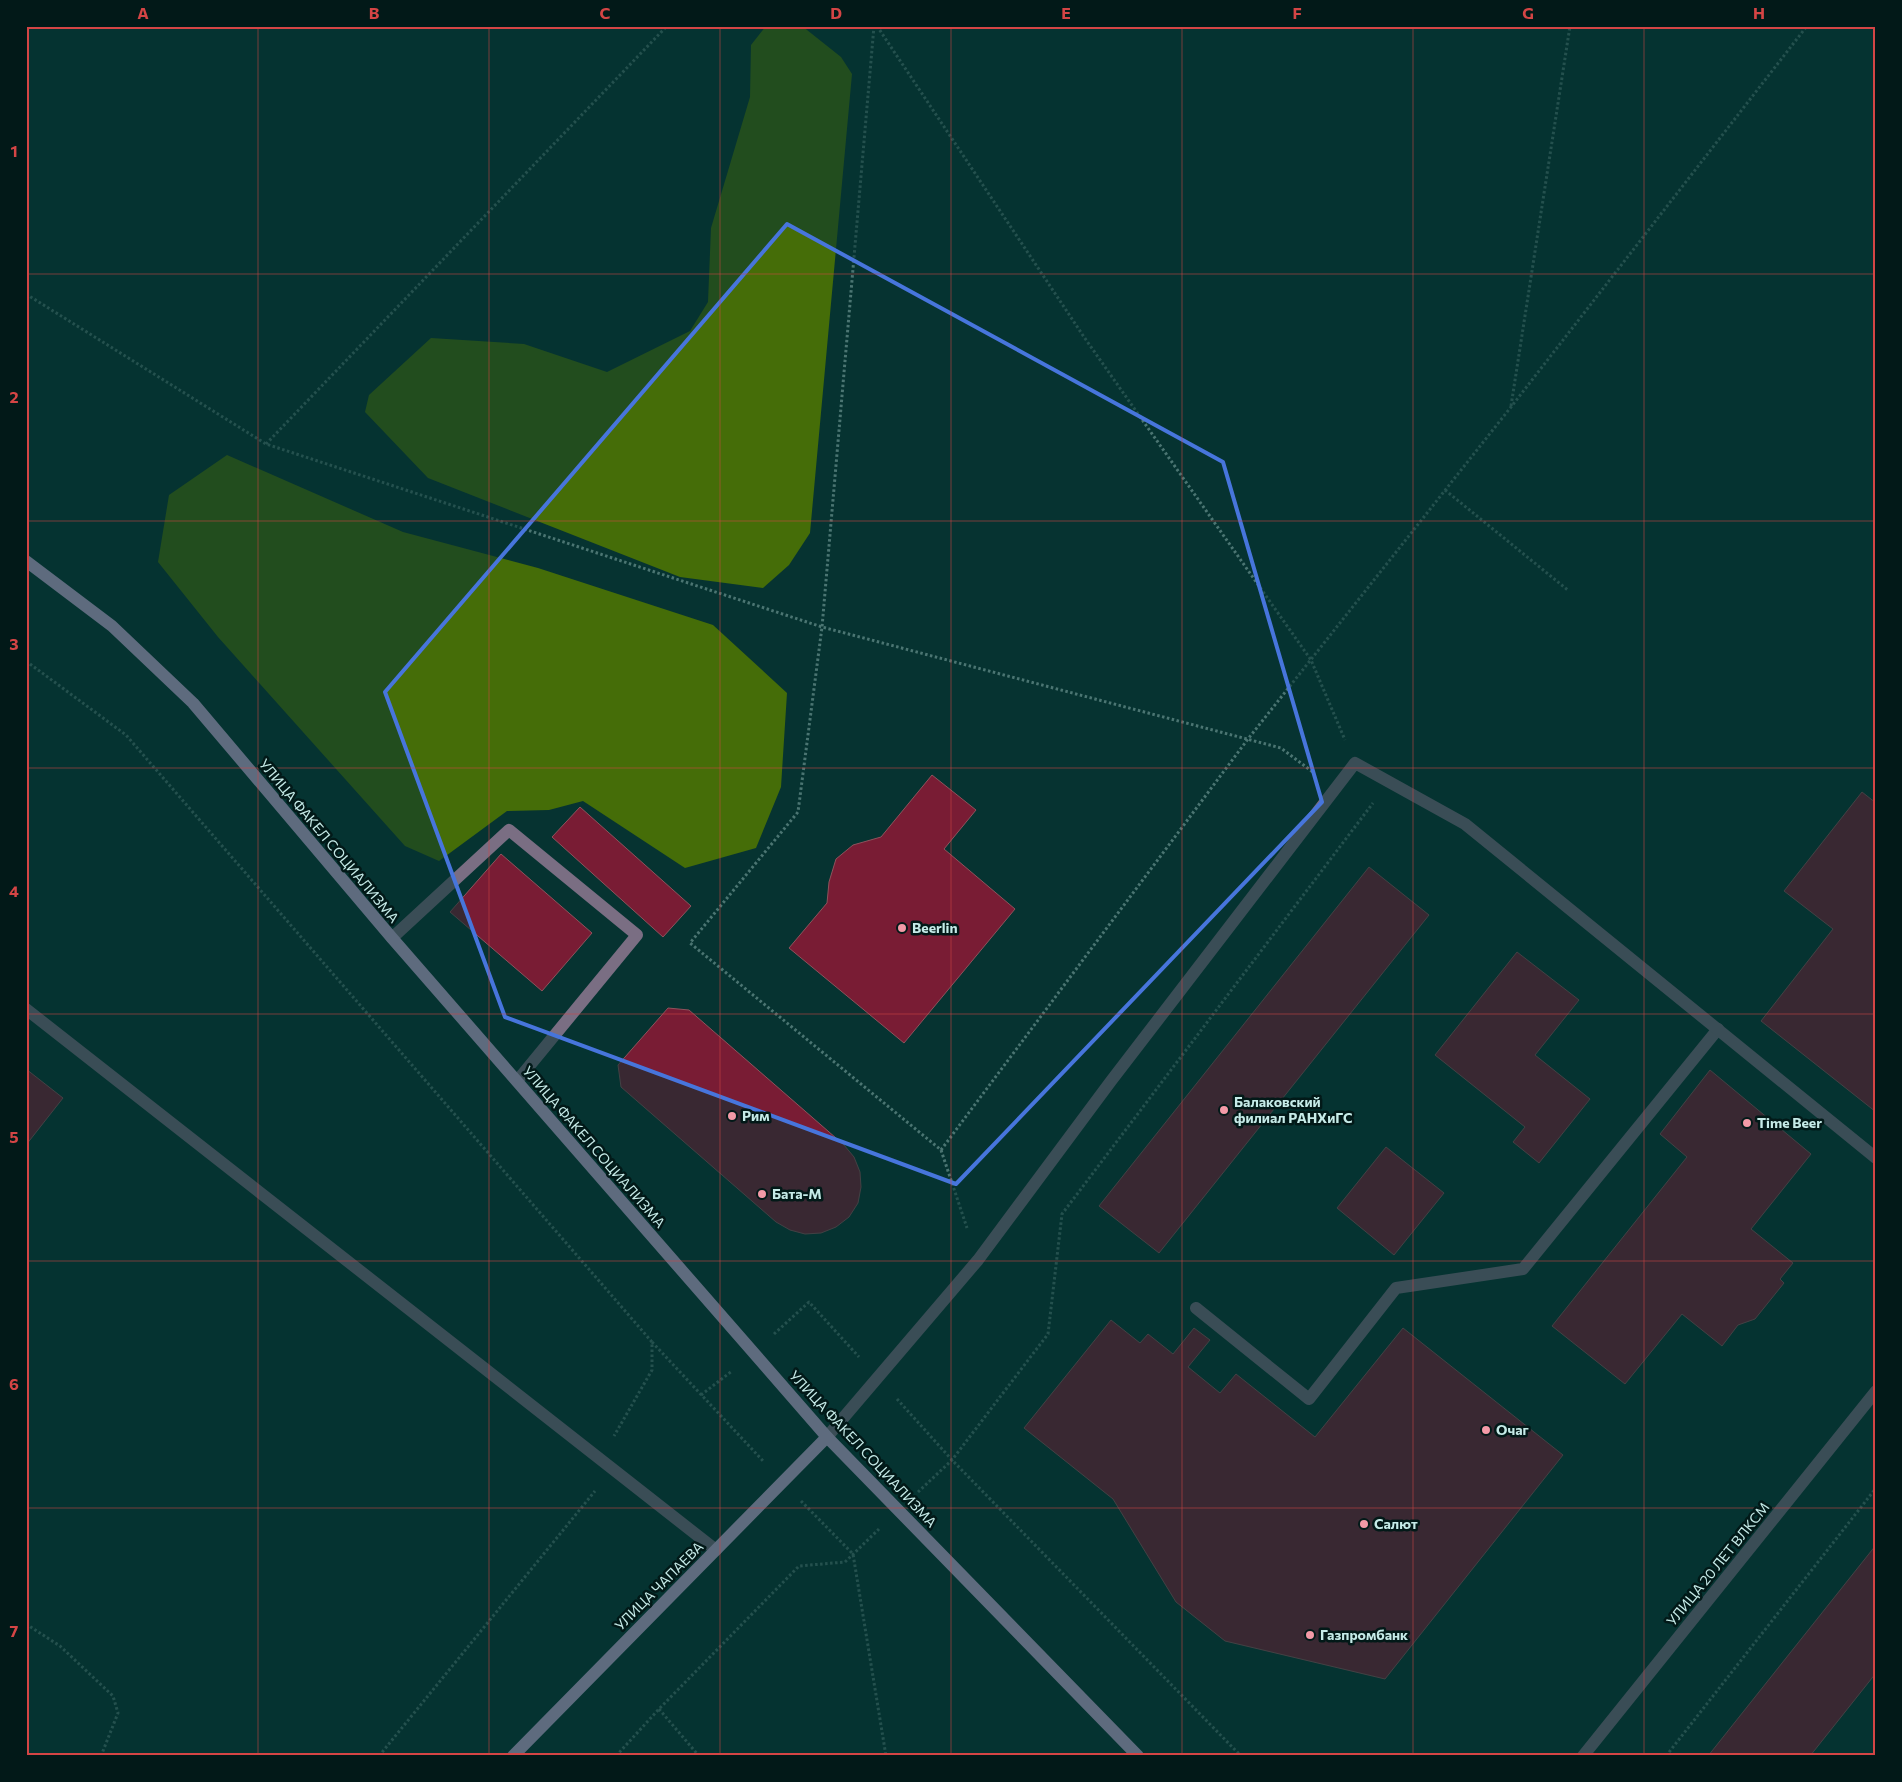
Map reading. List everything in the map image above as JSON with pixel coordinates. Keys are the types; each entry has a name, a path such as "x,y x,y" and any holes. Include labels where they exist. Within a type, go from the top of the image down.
{"main road":[{"name":"УЛИЦА ФАКЕЛ СОЦИАЛИЗМА","path":"26,561 112,626 193,703 392,938 827,1437 1138,1756"},
{"name":"УЛИЦА ЧАПАЕВА","path":"513,1756 827,1437"}],"street":[{"path":"827,1437 978,1260 1355,763 1465,824 1876,1158"},
{"path":"392,938 509,830 637,935 517,1081"},
{"path":"26,1009 716,1550"},
{"path":"1196,1308 1310,1399 1396,1288 1523,1269 1718,1029"},
{"name":"УЛИЦА 20 ЛЕТ ВЛКСМ","path":"1583,1756 1876,1391"}],"path":[{"path":"266,444 667,26"},
{"path":"875,26 822,627 798,812 690,943 940,1150 978,1260"},
{"path":"875,26 1084,337 1310,660 1355,763"},
{"path":"1511,407 1570,26"},
{"path":"940,1150 1248,739 1511,407 1807,26"},
{"path":"26,294 266,444 822,627 1281,748 1336,788"},
{"path":"1445,490 1569,591"},
{"path":"26,661 126,735 652,1342 782,1482 853,1554 886,1756"},
{"path":"1241,1756 952,1460 1048,1334 1062,1214 1389,782"},
{"path":"378,1756 613,1469 614,1437 652,1370 652,1342"},
{"path":"1666,1756 1876,1488"},
{"path":"616,1756 659,1708 799,1566 845,1562 867,1540"},
{"path":"26,1624 60,1646 114,1696 118,1713 100,1756"},
{"path":"659,1708 699,1756"}],"highlighted area":[{"path":"787,224 1223,462 1322,802 956,1184 505,1017 385,692"}],"green space":[{"path":"766,26 802,26 841,57 852,74 810,533 789,565 763,588 680,577 428,478 365,412 369,395 431,338 524,344 607,372 690,331 708,302 711,228 750,97 751,45"},
{"path":"227,455 403,532 538,568 713,625 787,693 781,787 756,848 685,868 583,801 549,810 507,811 439,861 405,846 218,637 158,562 169,495"}],"building":[{"name":"Beerlin","path":"932,775 976,810 944,849 1015,909 904,1043 789,948 827,903 829,882 836,859 853,845 881,837"},
{"path":"1862,792 1876,803 1876,1112 1761,1021 1833,929 1784,891"},
{"path":"580,807 691,906 663,937 552,837"},
{"path":"501,854 592,933 542,991 450,912"},
{"path":"1369,867 1429,915 1159,1253 1099,1206"},
{"path":"1517,952 1579,1000 1535,1055 1590,1099 1539,1163 1513,1142 1525,1127 1435,1055"},
{"name":"Рим","path":"668,1008 689,1010 844,1145 854,1157 860,1172 861,1187 858,1203 849,1217 836,1227 821,1233 805,1234 790,1230 776,1222 621,1087 618,1065"},
{"path":"26,1069 63,1098 26,1145"},
{"path":"1710,1070 1811,1154 1751,1229 1793,1263 1780,1279 1784,1283 1755,1319 1738,1325 1722,1346 1682,1314 1625,1384 1552,1326 1687,1157 1660,1134"},
{"path":"1386,1147 1444,1193 1394,1255 1337,1208"},
{"name":"Салют","path":"1111,1320 1140,1343 1148,1334 1173,1354 1194,1328 1210,1340 1188,1367 1220,1393 1236,1374 1315,1437 1403,1328 1563,1455 1385,1679 1225,1641 1176,1602 1113,1499 1024,1428"},
{"path":"1876,1545 1876,1673 1810,1756 1708,1756"}],"place":[{"name":"Beerlin","path":"902,928"},
{"name":"Балаковский филиал РАНХиГС","path":"1224,1110"},
{"name":"Рим","path":"732,1116"},
{"name":"Time Beer","path":"1747,1123"},
{"name":"Бата-М","path":"762,1194"},
{"name":"Очаг","path":"1486,1430"},
{"name":"Салют","path":"1364,1524"},
{"name":"Газпромбанк","path":"1310,1635"}]}
